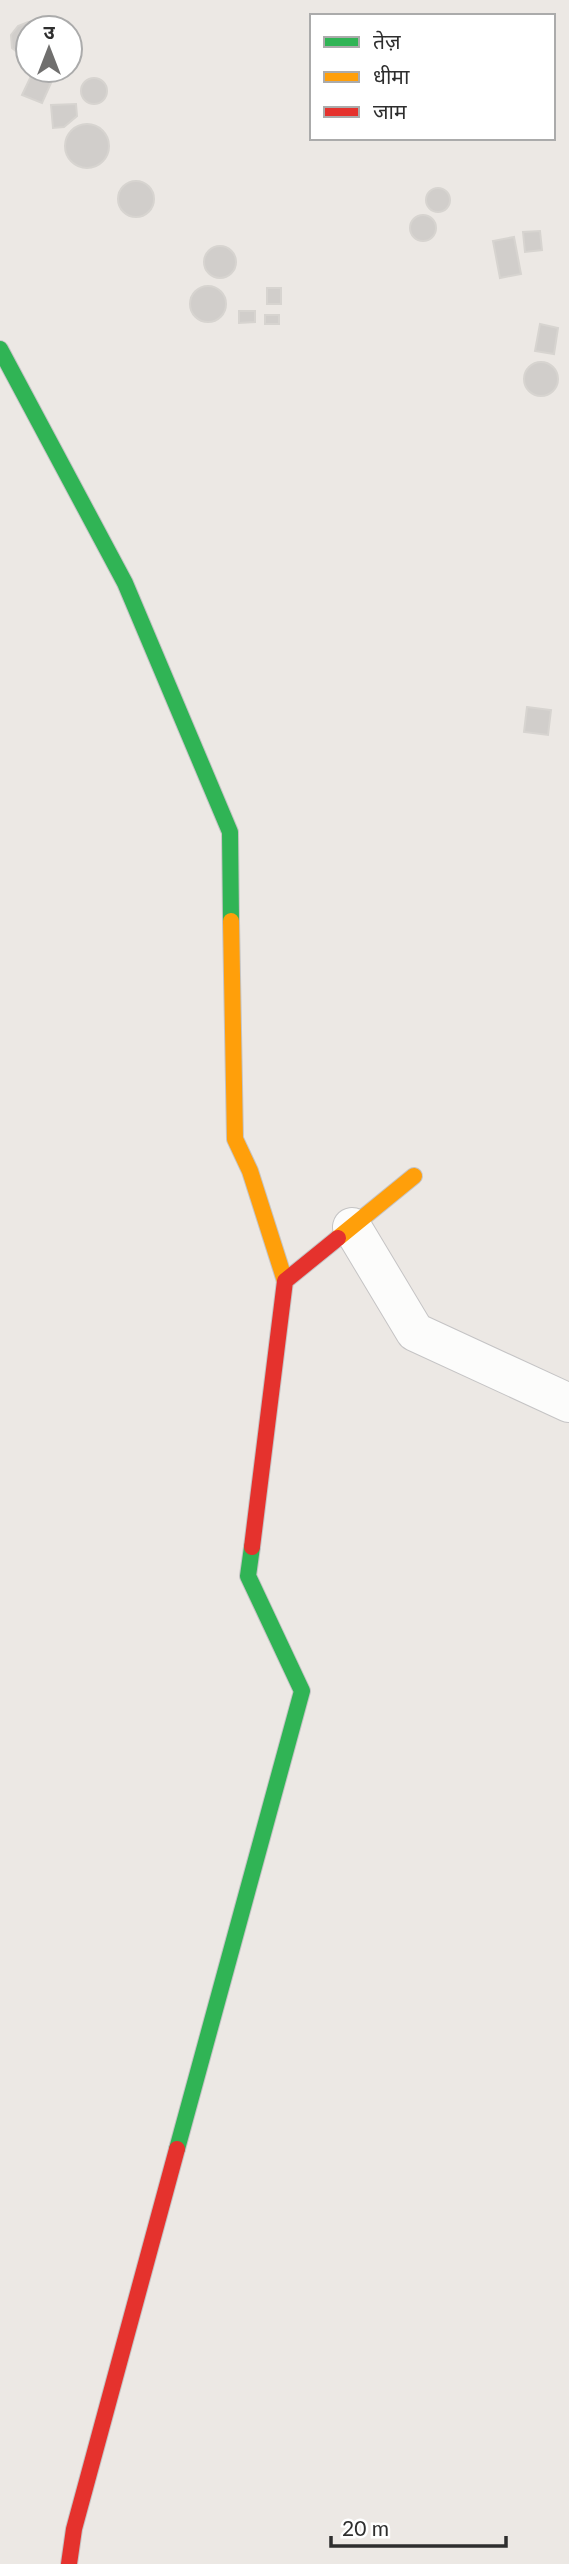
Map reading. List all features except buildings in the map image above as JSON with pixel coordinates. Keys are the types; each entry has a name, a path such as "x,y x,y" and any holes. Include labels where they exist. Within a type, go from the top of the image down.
{"street":[{"path":"0,349 125,583 230,832 235,1139 250,1171 285,1281 248,1576 302,1691 74,2529 69,2564"},
{"path":"285,1281 414,1176"},
{"path":"352,1227 415,1332 569,1403"}],"traffic: fast":[{"path":"0,349 125,583 230,832 231,921"},
{"path":"177,2149 302,1691 248,1576 252,1547"}],"traffic: slow":[{"path":"231,921 235,1139 250,1171 285,1281"},
{"path":"338,1238 414,1176"}],"traffic: jam":[{"path":"252,1547 285,1281 338,1238"},
{"path":"69,2564 74,2529 177,2149"}]}
